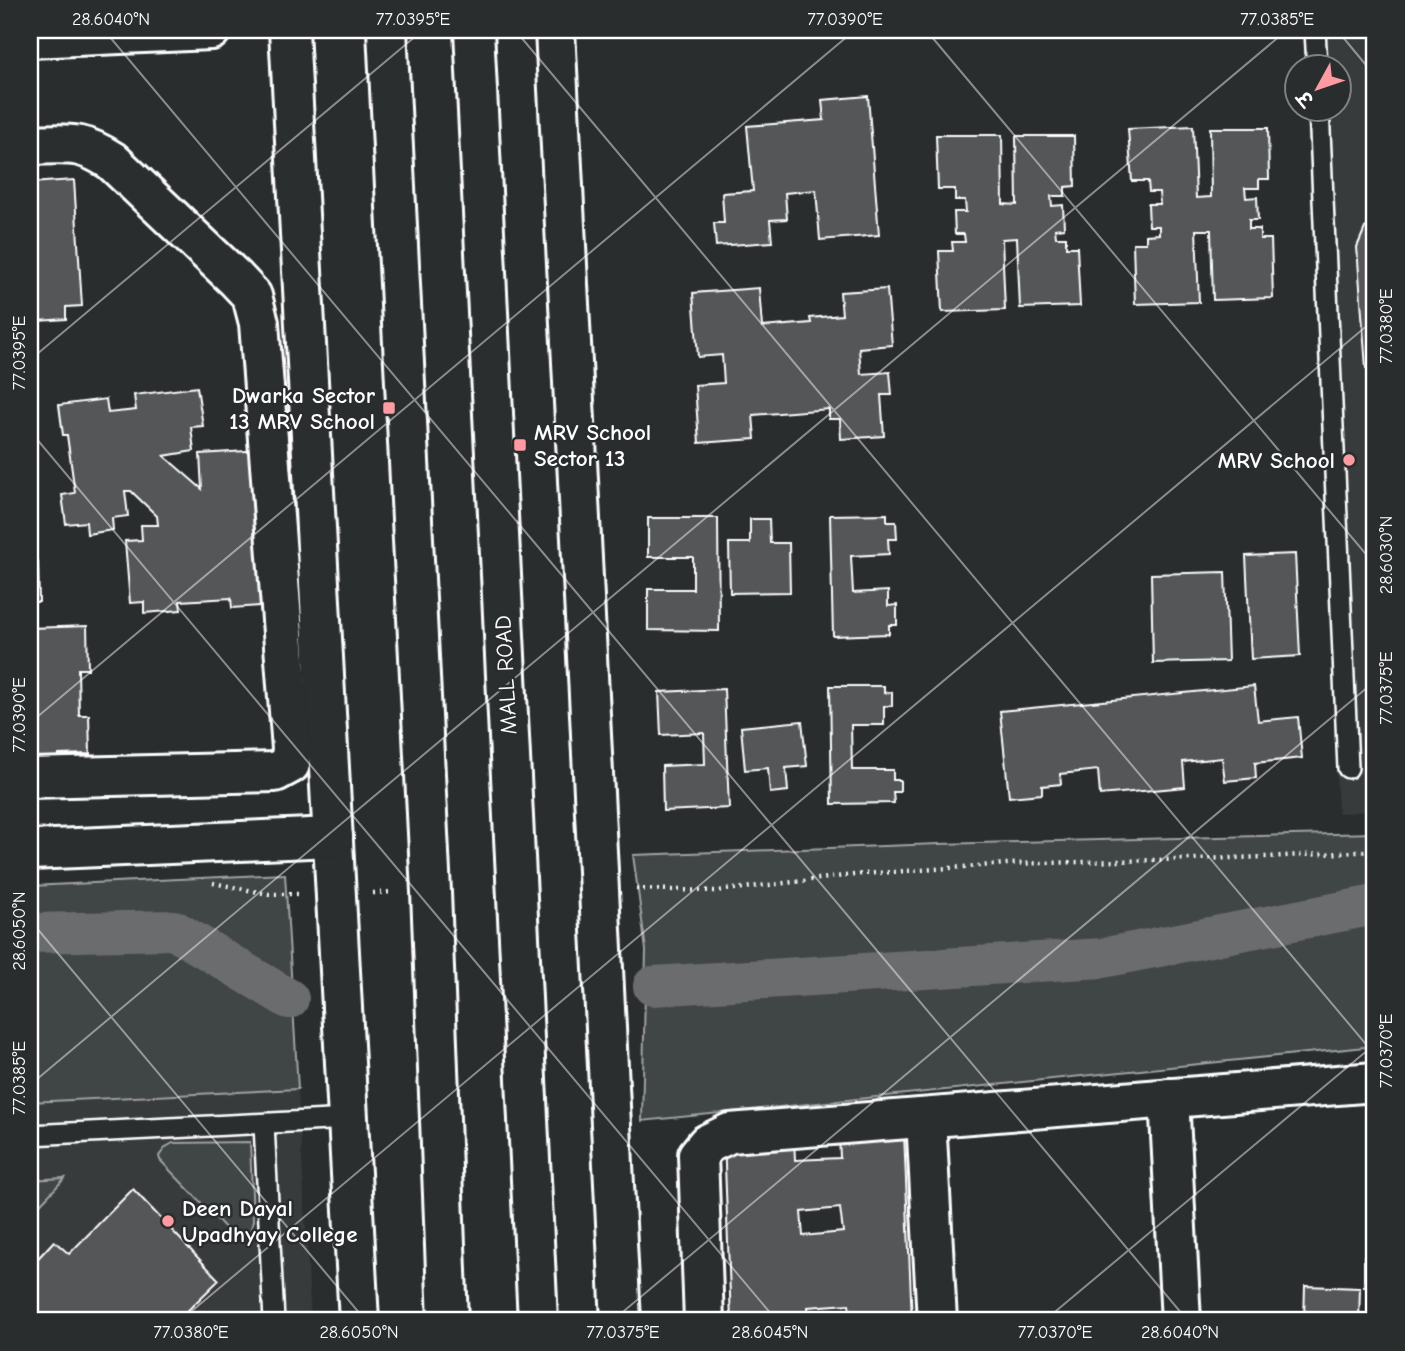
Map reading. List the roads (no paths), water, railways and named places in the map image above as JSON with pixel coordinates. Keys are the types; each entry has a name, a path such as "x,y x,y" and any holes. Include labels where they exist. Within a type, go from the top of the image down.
{"street":[{"path":"30,38 211,30"},
{"path":"289,30 359,1321"},
{"path":"387,30 431,892 448,1321"},
{"name":"MALL ROAD","path":"474,30 538,1321"},
{"path":"555,30 621,1321"},
{"path":"30,145 77,144 93,149 112,161 251,296 259,323 292,750 290,764 275,772 30,778"},
{"path":"30,850 333,837"},
{"path":"704,1321 698,1155 707,1144 730,1133 1375,1082"},
{"path":"1169,1098 1181,1321"},
{"path":"926,1118 937,1321"}],"lane":[{"path":"1315,30 1316,52"},
{"path":"1320,122 1348,768"},
{"path":"30,1135 349,1119"},
{"path":"264,1124 274,1321"}],"waterway":[{"path":"653,986 1102,958 1375,905"},
{"path":"30,933 174,930 289,999"}],"place":[{"name":"Dwarka Sector 13 MRV School","path":"389,408"},
{"name":"MRV School Sector 13","path":"520,445"},
{"name":"MRV School","path":"1349,460"},
{"name":"Deen Dayal Upadhyay College","path":"168,1221"}]}
